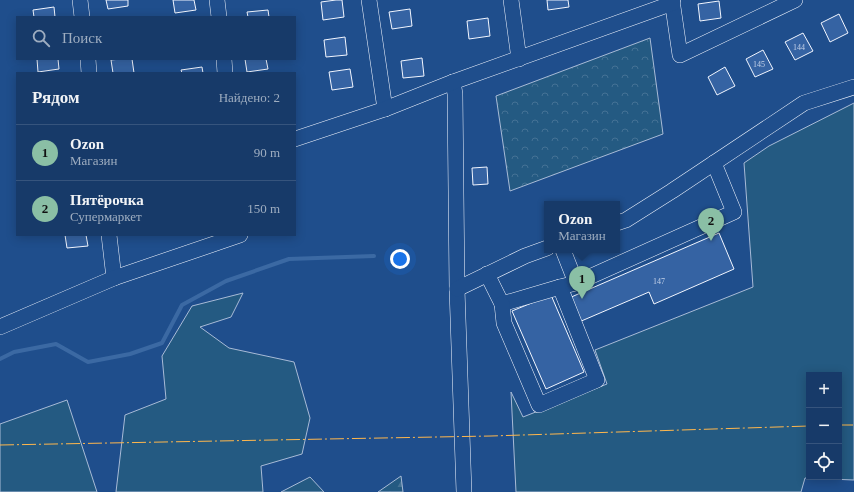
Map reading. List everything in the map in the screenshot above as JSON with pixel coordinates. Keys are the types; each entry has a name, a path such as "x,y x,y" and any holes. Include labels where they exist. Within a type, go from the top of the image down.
{"street":[{"path":"80,0 82,16"},
{"path":"217,0 219,16"},
{"path":"369,0 385,109"},
{"path":"511,0 519,59"},
{"path":"296,139 385,109 672,2 680,55 796,0"},
{"path":"88,60 89,72"},
{"path":"224,60 225,72"},
{"path":"454,82 457,289 464,492"},
{"path":"620,222 626,220 804,103 854,86"},
{"path":"502,304 576,283 734,212 714,163"},
{"path":"109,236 114,278"},
{"path":"0,327 114,278 237,236"},
{"path":"457,289 525,256 544,249"},
{"path":"564,253 576,283"},
{"path":"487,274 502,304 504,323 539,405 597,380 560,287"}],"green space":[{"path":"650,38 663,134 510,191 496,96"},
{"path":"854,103 854,480 842,480 842,372 806,372 806,478 801,492 516,492 511,392 523,417 607,384 595,350 753,287 744,163 769,146"},
{"path":"243,293 231,317 200,327 229,348 294,362 310,418 302,454 261,466 263,492 116,492 125,415 166,399 162,356 192,306"},
{"path":"67,400 97,492 0,492 0,424"},
{"path":"401,476 403,492 378,492"},
{"path":"310,477 324,492 281,492"}],"building":[{"path":"106,0 128,0 128,6 108,9"},
{"path":"173,0 194,0 196,10 175,13"},
{"path":"342,0 344,17 323,20 321,2"},
{"path":"547,0 568,0 569,7 548,10"},
{"path":"719,1 721,18 700,21 698,4"},
{"path":"54,7 55,16 34,16 33,10"},
{"path":"410,9 412,26 392,29 389,12"},
{"path":"268,10 269,16 248,16 247,12"},
{"path":"839,14 848,33 830,42 821,23"},
{"path":"488,18 490,36 469,39 467,21"},
{"path":"803,33 813,51 795,60 785,42"},
{"path":"345,37 347,55 326,57 324,40"},
{"path":"763,50 773,69 755,77 746,59"},
{"path":"422,58 424,76 403,78 401,61"},
{"path":"37,60 58,60 59,69 38,72"},
{"path":"111,60 132,60 134,72 113,72"},
{"path":"245,60 266,60 268,69 247,72"},
{"path":"202,67 203,72 182,72 181,70"},
{"path":"725,67 735,86 717,95 708,77"},
{"path":"350,69 353,87 332,90 329,72"},
{"path":"487,167 488,184 473,185 472,168"},
{"path":"719,233 734,269 654,304 649,292 579,322 569,298"},
{"path":"65,236 86,236 88,246 67,248"},
{"path":"551,295 584,372 546,389 512,311"}],"waterway":[{"path":"0,359 14,352 56,344 88,362 130,354 162,343 182,305 226,281 289,259 374,256"}],"power":[{"path":"842,425 854,425"},
{"path":"0,445 491,436 806,426"}],"place":[{"name":"Пятёрочка","path":"711,241"},
{"name":"Ozon","path":"582,299"}]}
